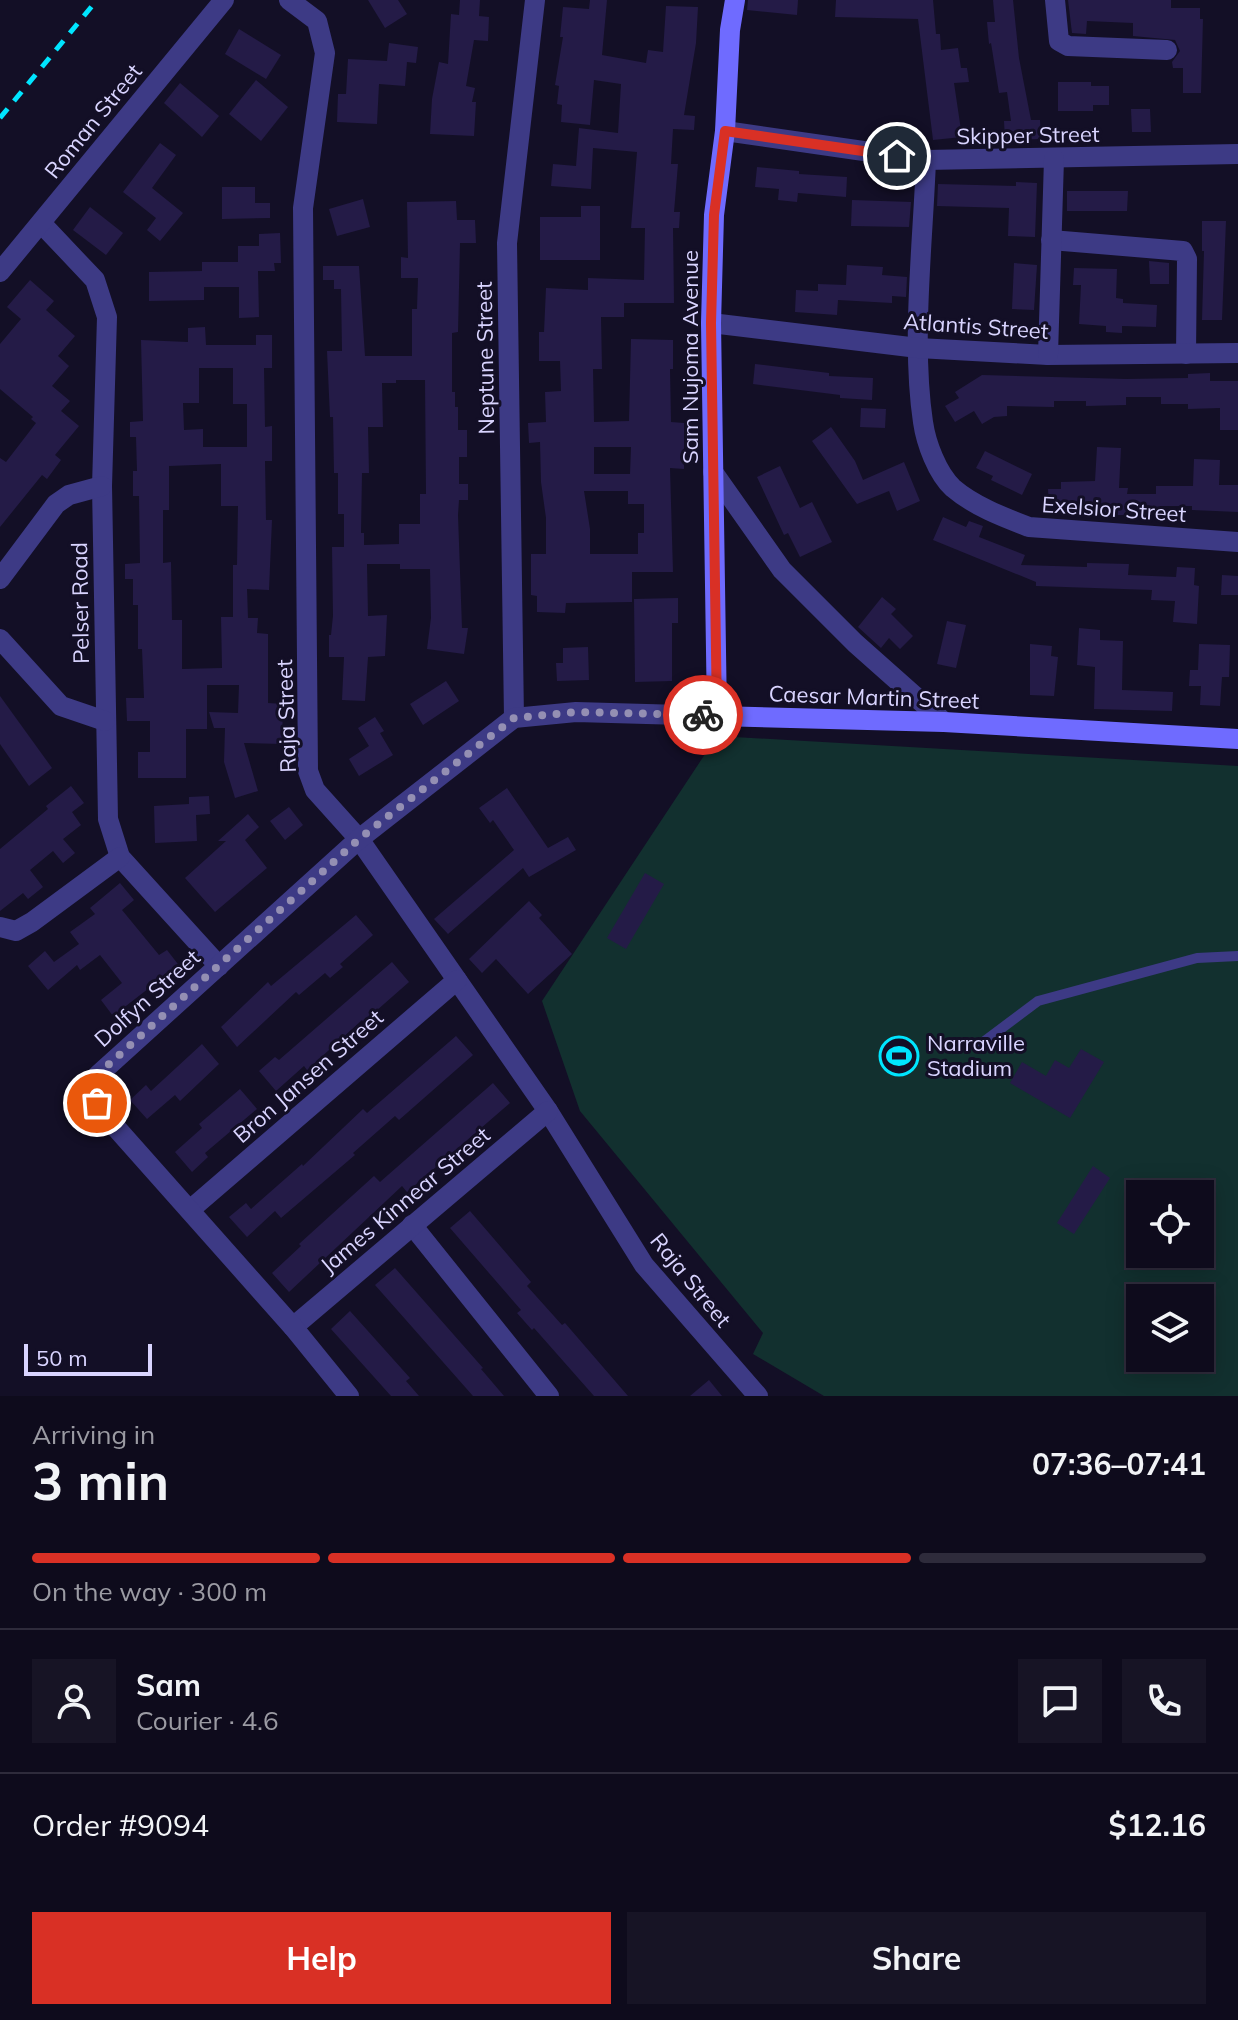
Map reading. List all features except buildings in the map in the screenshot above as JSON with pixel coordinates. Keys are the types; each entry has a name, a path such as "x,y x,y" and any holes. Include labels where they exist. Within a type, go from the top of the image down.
{"street":[{"name":"Roman Street","path":"0,272 224,0"},
{"name":"Raja Street","path":"289,0 317,21 325,53 303,208 308,771 315,790 359,839 548,1111 644,1265 758,1396"},
{"name":"Neptune Street","path":"514,718 507,243 535,0"},
{"name":"Sam Nujoma Avenue","path":"717,716 711,323 714,215 725,131 730,30 735,0"},
{"path":"1055,0 1059,41 1068,46 1167,50"},
{"name":"Skipper Street","path":"725,131 926,160 1238,154"},
{"path":"1048,355 1054,159"},
{"name":"Exelsior Street","path":"926,160 918,348 923,424 934,460 952,487 997,515 1029,527 1238,542"},
{"name":"Pelser Road","path":"41,223 95,280 107,317 102,486 108,819 120,857 219,966"},
{"path":"1051,240 1183,251 1187,259 1186,354"},
{"name":"Atlantis Street","path":"711,323 918,348 1048,355 1238,353"},
{"path":"713,472 782,570 855,643 944,722"},
{"path":"0,579 56,504 69,495 102,486"},
{"path":"0,639 61,706 105,721"},
{"name":"Caesar Martin Street","path":"514,718 576,712 944,722 1238,739"},
{"path":"359,839 514,718"},
{"name":"Dolfyn Street","path":"349,1396 191,1209 103,1113 94,1090 98,1075 107,1066 359,839"},
{"path":"0,927 16,931 32,922 120,857"},
{"name":"Bron Jansen Street","path":"191,1209 457,980"},
{"name":"James Kinnear Street","path":"293,1327 548,1111"},
{"path":"412,1225 549,1396"}],"lane":[{"path":"982,1043 1038,1001 1197,958 1238,956"}],"green space":[{"name":"Narraville Stadium","path":"717,736 1238,766 1238,1396 824,1396 753,1354 763,1333 580,1111 542,1001"}],"railway":[{"path":"0,118 97,0"}],"way so far":[{"path":"97,1103 94,1090 98,1075 107,1066 359,839 514,718 576,712 703,715"}],"place":[{"name":"Narraville Stadium","path":"899,1056"}],"route":[{"path":"703,715 717,716 711,323 714,215 725,131 897,156"}]}
